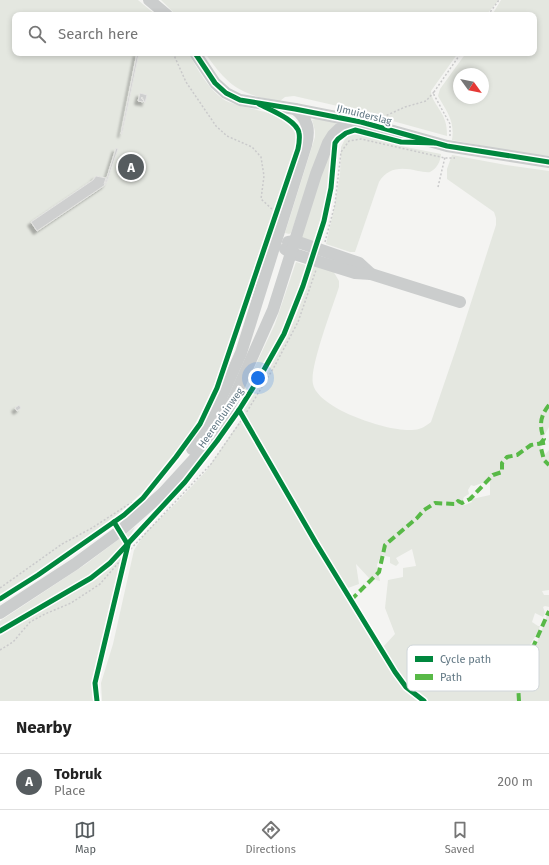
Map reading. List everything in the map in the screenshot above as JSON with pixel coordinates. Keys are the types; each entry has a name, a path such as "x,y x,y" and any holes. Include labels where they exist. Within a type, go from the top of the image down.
{"street":[{"path":"148,0 163,12"},
{"name":"IJmuiderslag","path":"197,56 215,83 226,93 240,100 361,122 447,146 549,162"},
{"name":"Heerenduinweg","path":"0,613 75,564 120,531 133,514 160,491 186,458 199,438 221,398 241,353 308,137 307,122 302,114 295,109"},
{"name":"Heerenduinweg","path":"133,514 163,493 195,458 215,430 233,400 273,310 316,174 328,143 339,129 361,122"},
{"path":"276,243 295,241 359,263 371,274"},
{"path":"276,243 291,254 355,273 371,274 460,302"}],"path":[{"path":"490,12 499,0"},
{"path":"174,56 186,82 216,126 227,136 252,147 261,157 264,176 262,199 273,210"},
{"path":"378,119 405,107 426,101 459,56"},
{"path":"434,92 434,95 450,124 450,138"},
{"path":"438,187 445,158"},
{"path":"330,195 332,182"},
{"path":"275,219 279,205"},
{"path":"239,410 247,424"},
{"path":"0,650 13,642 30,622 71,603 100,584 126,554 211,464 243,418"},
{"path":"133,514 143,498"},
{"path":"0,588 62,544 92,528 129,504 143,498"},
{"path":"110,563 150,520"},
{"path":"122,570 128,545"}],"shaded area":[{"path":"0,0 138,0 152,12 12,12 12,56 190,56 199,72 217,95 231,103 266,112 288,121 295,128 298,142 255,276 232,339 216,381 185,440 158,476 123,510 83,541 0,598"},
{"path":"161,0 499,0 489,12 173,12"},
{"path":"501,0 549,0 549,156 516,152 452,140 453,133 451,122 438,96 440,89 453,71 453,104 489,104 489,68 455,68 464,56 537,56 537,12 494,12"},
{"path":"207,56 456,56 431,91 433,100 444,119 447,136 342,107 294,96 285,97 280,101 255,96 236,87 228,81"},
{"path":"316,119 337,122 331,129 319,151 291,233 285,233 315,137 312,120"},
{"path":"352,134 362,135 401,146 441,154 435,169 430,172 396,169 387,173 383,177 379,182 355,252 350,252 326,244 340,174 341,147 346,137"},
{"path":"331,144 322,219 315,243 300,238"},
{"path":"452,155 549,171 549,427 541,441 546,444 540,444 542,458 549,450 549,590 542,591 544,595 549,595 549,607 543,607 545,613 543,617 535,613 532,622 540,626 530,645 407,645 407,684 383,647 395,634 385,608 388,580 403,577 403,568 416,566 412,549 396,558 399,563 396,566 390,563 390,557 381,555 377,565 380,581 369,578 356,564 359,584 346,588 241,412 269,367 294,320 313,264 332,269 339,281 339,287 322,337 315,365 313,384 318,393 327,402 340,410 372,423 401,430 415,430 422,428 431,422 496,225 494,212 447,179 447,169","holes":["490,480 490,495 472,499 472,502 465,505 462,502 464,497 469,494 468,490 471,485 474,486"]},
{"path":"296,262 309,266 302,284 280,335 252,385 241,401 240,398 275,324"},
{"path":"242,418 278,484 393,675 407,691 420,701 102,701 101,683 113,644 134,550 145,533 206,471"},
{"path":"135,527 128,540 110,560 90,575 0,628 0,621 86,564"},
{"path":"125,552 105,637 94,676 92,693 93,701 0,701 0,636 101,575"},
{"path":"547,613 549,615 549,701 427,701 416,691 539,691 539,645 536,645"}],"building":[{"path":"136,56 138,56 122,134"},
{"path":"140,93 147,95 145,103 144,101 138,101"},
{"path":"116,148 118,149 105,184"},
{"path":"96,176 106,178 105,185 37,231 31,222 93,180"},
{"path":"19,405 21,408 17,411 15,408"}],"marked path":[{"path":"549,405 541,421 541,430 544,439 540,444 544,460 549,465"},
{"path":"351,600 379,572 385,545 417,518 424,510 435,503 456,504 458,501 462,503 470,499 493,475 502,472 502,463 507,457 517,455 531,445 549,442"},
{"path":"534,645 549,611"},
{"path":"518,691 519,701"}],"cycle path":[{"path":"197,56 215,83 226,93 240,100 361,122 447,146 549,162"},
{"path":"0,599 38,575 124,515 143,498 200,424 217,388 298,147 299,133 297,128 282,116 259,104"},
{"path":"0,631 91,578 110,563 185,482 239,410 284,334 303,286 324,221 331,188 335,143 338,139 346,133 355,130 401,142 435,143"},
{"path":"239,410 316,543 395,672 407,688"},
{"path":"97,701 95,683 128,545 114,522"},
{"path":"411,691 424,701"}],"place":[{"name":"Tobruk","path":"131,167"}]}
